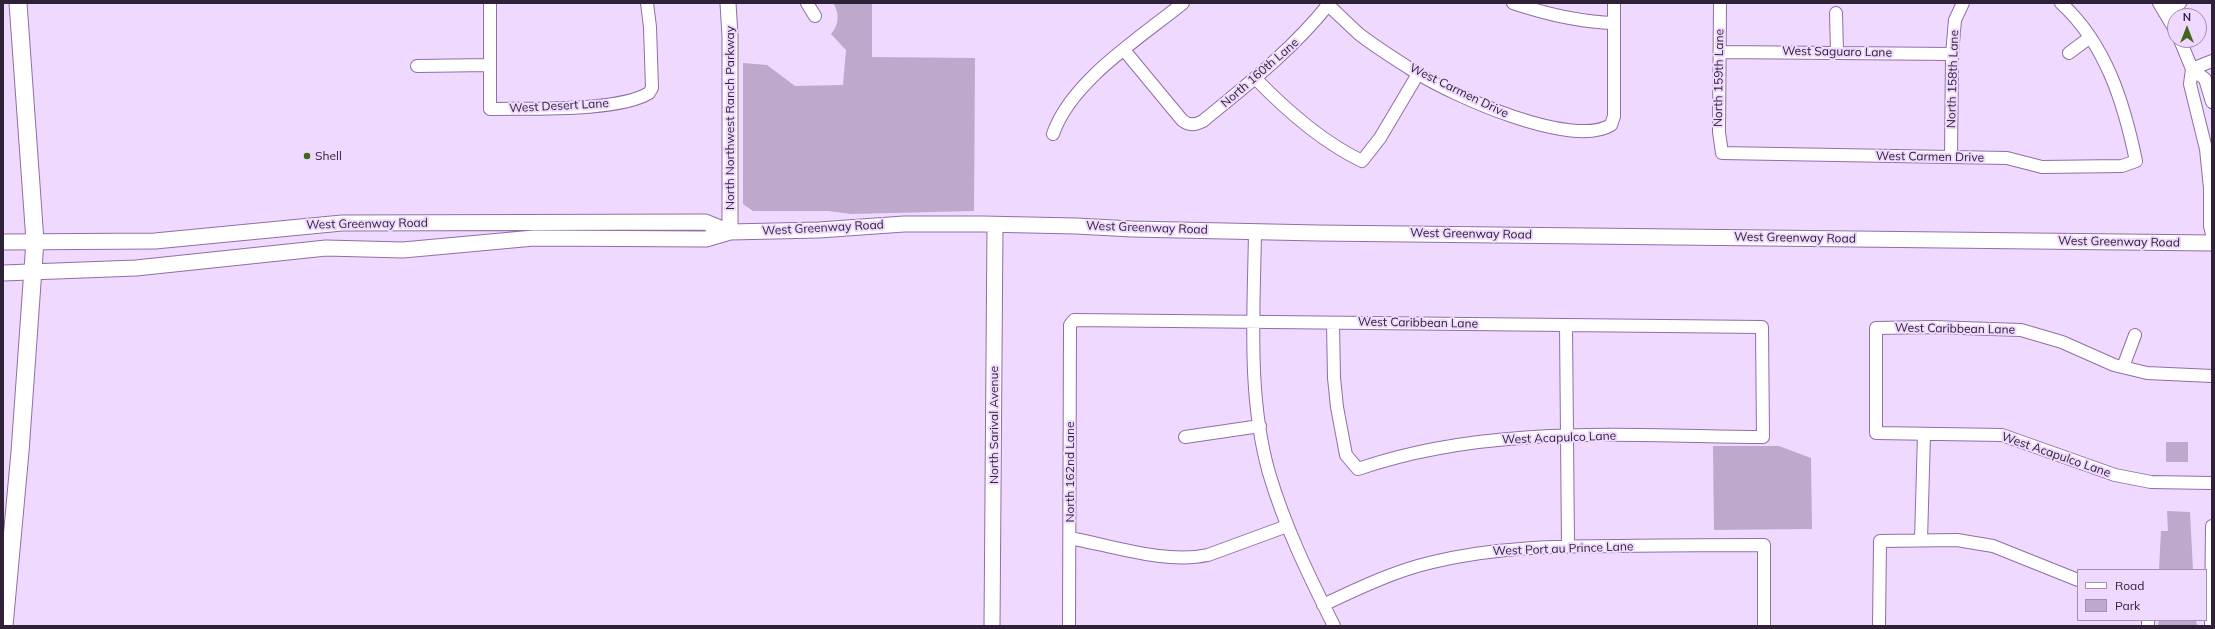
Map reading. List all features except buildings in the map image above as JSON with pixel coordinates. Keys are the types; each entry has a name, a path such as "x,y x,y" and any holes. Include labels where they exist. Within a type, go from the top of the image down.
{"highway":[{"path":"4,626 34,273 34,241 18,3"}],"main road":[{"name":"North Northwest Ranch Parkway","path":"728,3 730,36 730,232"},
{"name":"West Greenway Road","path":"6,242 155,241 342,223 705,222 730,232"},
{"name":"West Greenway Road","path":"6,273 136,268 326,248 403,250 534,238 706,239 730,232 819,230 904,224 1255,231 2212,243"},
{"name":"North Sarival Avenue","path":"992,626 995,225"}],"street":[{"path":"418,66 489,65 490,3"},
{"name":"West Desert Lane","path":"489,65 490,109 599,106 628,100 650,93 652,88 651,42 647,3"},
{"path":"807,3 815,16"},
{"path":"1053,134 1065,111 1081,87 1124,50 1183,3"},
{"path":"1513,3 1548,15 1596,23 1614,23 1614,3"},
{"name":"North 159th Lane","path":"1720,3 1721,52 1718,132 1722,153"},
{"name":"North 158th Lane","path":"1951,157 1952,54 1955,20 1963,3"},
{"path":"2061,3 2072,13 2089,38 2069,53"},
{"path":"2162,8 2180,3"},
{"name":"North 160th Lane","path":"1124,50 1191,129 1203,121 1255,78 1304,34 1327,4"},
{"name":"West Carmen Drive","path":"1327,4 1359,34 1418,74 1524,122 1567,130 1602,131 1611,126 1614,116 1614,23"},
{"path":"1836,13 1837,52"},
{"name":"West Carmen Drive","path":"1722,153 2007,158 2042,167 2122,166 2136,161 2128,123 2118,90 2098,50 2089,38"},
{"path":"2183,48 2192,69 2205,79 2212,102"},
{"name":"West Saguaro Lane","path":"1721,52 1952,54"},
{"path":"2192,69 2212,61"},
{"path":"2192,69 2190,84 2205,142 2209,171 2210,226 2212,234"},
{"path":"1255,78 1291,113 1345,152 1362,161 1380,138 1418,74"},
{"path":"1255,231 1253,321 1255,383 1260,426 1269,471 1287,526 1334,626"},
{"name":"West Caribbean Lane","path":"1074,320 1762,327 1763,437"},
{"name":"North 162nd Lane","path":"1069,626 1070,325 1074,320"},
{"name":"West Acapulco Lane","path":"1333,323 1333,370 1337,407 1346,455 1358,469 1389,459 1474,442 1568,435 1763,437"},
{"path":"1566,325 1568,546"},
{"name":"West Caribbean Lane","path":"1876,433 1876,328 1933,327 2021,330 2062,342 2123,367 2147,373 2212,376"},
{"path":"2123,367 2135,335"},
{"path":"1185,437 1260,426"},
{"name":"West Acapulco Lane","path":"1876,433 2002,435 2115,475 2151,482 2212,483"},
{"path":"1921,540 1924,434"},
{"path":"1070,538 1168,557 1195,558 1208,556 1287,526"},
{"path":"2211,626 2212,526"},
{"path":"1879,626 1880,541 1957,540 1993,546 2077,580"},
{"name":"West Port au Prince Lane","path":"1323,605 1387,576 1432,562 1503,549 1568,546 1764,545 1764,626"}],"green space":[{"path":"833,3 872,3 872,57 975,58 974,211 851,214 828,211 753,211 743,204 743,63 767,65 795,86 843,85 846,50 831,34 836,27 838,19 837,11"},
{"path":"2166,442 2188,442 2188,462 2166,462"},
{"path":"1713,446 1779,446 1811,458 1812,529 1714,530"},
{"path":"2167,511 2190,512 2193,569 2159,569 2161,531 2168,531"},
{"path":"2159,621 2196,621 2197,626 2160,626 2158,625"}],"place":[{"name":"Shell","path":"307,156"}]}
